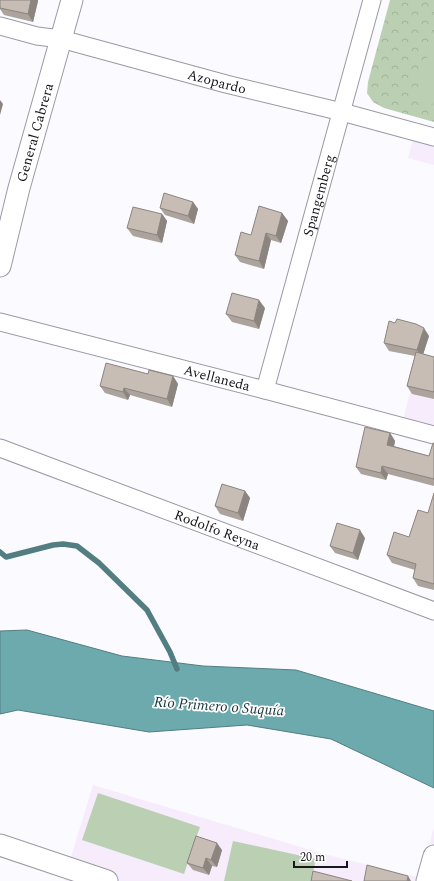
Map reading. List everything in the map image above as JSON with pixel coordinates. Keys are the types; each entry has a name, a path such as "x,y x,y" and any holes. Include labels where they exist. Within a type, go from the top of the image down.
{"street":[{"name":"General Cabrera","path":"0,266 19,188 72,0"},
{"name":"Spangemberg","path":"265,390 372,0"},
{"name":"Azopardo","path":"0,26 37,36 61,39 226,84 342,112 434,137"},
{"name":"Avellaneda","path":"0,322 434,435"},
{"name":"Rodolfo Reyna","path":"0,448 434,611"},
{"path":"0,845 107,881"},
{"path":"427,881 434,856"}],"shaded area":[{"path":"417,126 434,131 434,165 408,158"},
{"path":"419,357 434,361 434,445 399,436"},
{"path":"93,785 324,854 421,878 434,827 434,881 67,881 64,880"}],"green space":[{"path":"390,0 434,0 434,122 384,108 373,102 367,93 368,82"},
{"path":"430,47 434,48 434,104 416,99"},
{"path":"98,793 200,827 184,874 82,840"},
{"path":"233,841 316,859 311,881 224,881"}],"water":[{"name":"Río Primero o Suquía","path":"27,630 122,656 203,666 296,670 434,711 434,788 331,739 247,725 149,732 18,710 0,714 0,631"}],"building":[{"path":"0,0 31,0 28,14 0,8"},
{"path":"164,193 193,202 188,216 160,208"},
{"path":"259,206 282,213 276,236 266,233 259,261 235,255 241,232 251,235"},
{"path":"133,207 162,214 157,235 127,228"},
{"path":"232,293 259,300 254,321 226,314"},
{"path":"397,319 416,324 424,328 417,350 384,343 389,321 395,323"},
{"path":"416,352 434,357 434,392 407,386"},
{"path":"106,363 148,374 149,370 173,376 167,399 124,388 123,392 100,386"},
{"path":"365,427 390,433 387,445 429,456 434,443 434,479 382,466 381,473 356,467"},
{"path":"222,484 245,491 238,513 215,506"},
{"path":"434,493 434,584 413,578 416,564 387,555 394,532 409,537 418,510 428,513"},
{"path":"337,523 360,530 353,553 330,546"},
{"path":"196,836 217,843 211,860 206,858 203,868 187,863"},
{"path":"367,865 408,876 407,881 364,881"},
{"path":"313,871 352,881 311,881"}],"waterway":[{"path":"0,552 6,557 53,545 63,544 77,546 99,563 147,610 170,652 177,669"}]}
